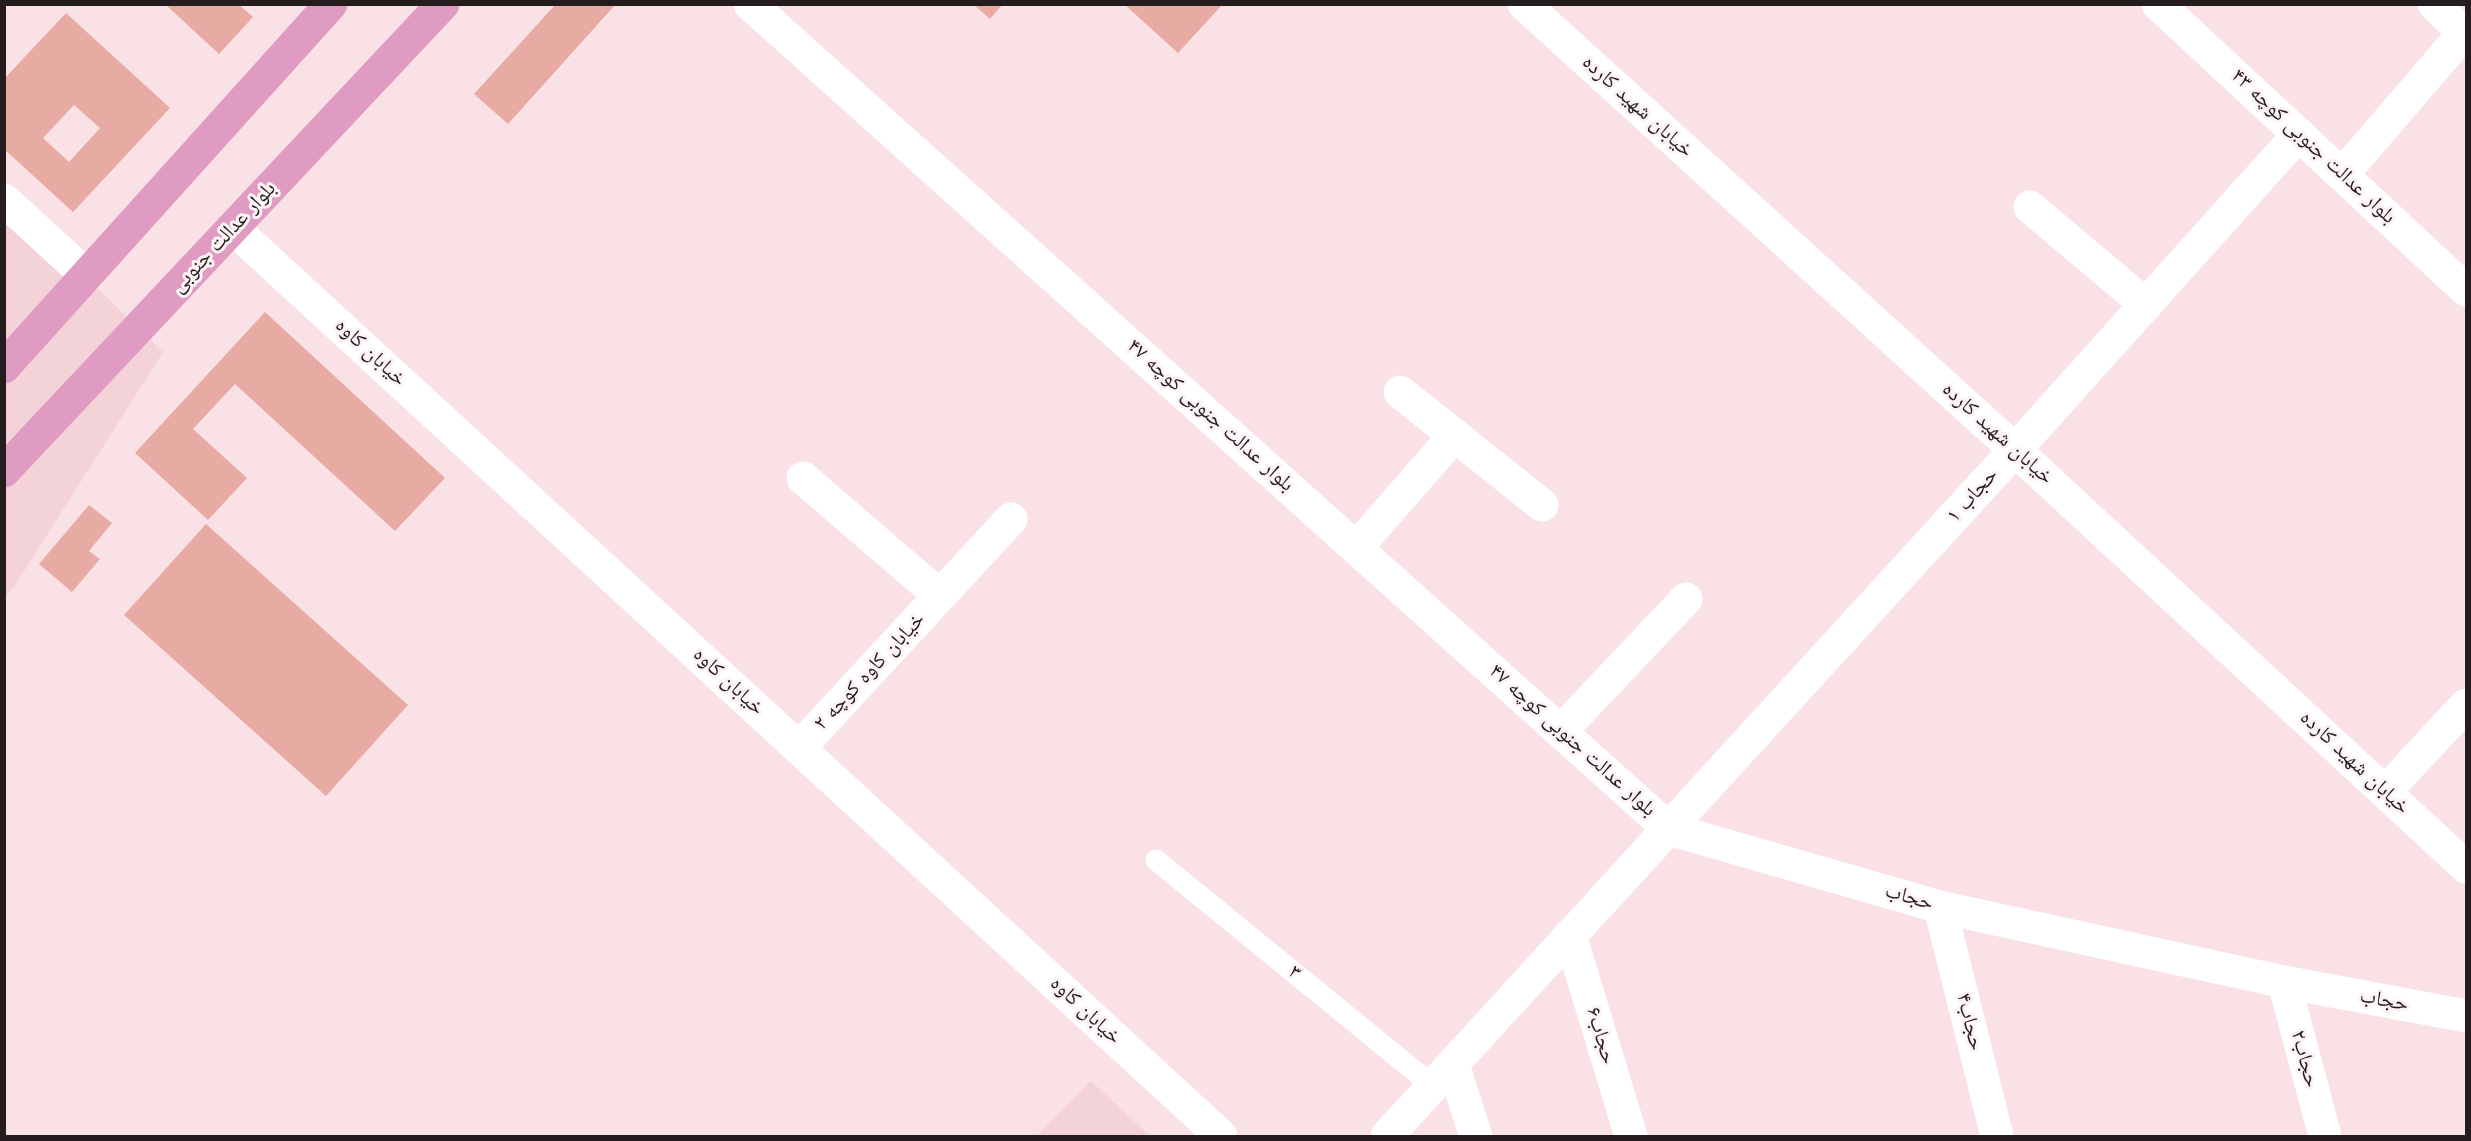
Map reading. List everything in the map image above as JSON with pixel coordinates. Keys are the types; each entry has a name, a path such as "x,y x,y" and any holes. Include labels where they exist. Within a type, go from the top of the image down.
{"main road":[{"path":"4,367 331,4"},
{"name":"بلوار عدالت جنوبی","path":"4,471 234,229 443,4"}],"street":[{"name":"بلوار عدالت جنوبی کوچه ۴۷","path":"750,4 1669,829"},
{"name":"خیابان شهید کارده","path":"1524,4 2015,450 2466,867"},
{"name":"بلوار عدالت جنوبی کوچه ۴۳","path":"2158,4 2466,290"},
{"path":"2343,175 2464,33 2434,4"},
{"name":"حجاب ۱","path":"1669,829 2015,450 2299,134"},
{"path":"4,200 87,276"},
{"path":"2030,207 2146,305"},
{"name":"خیابان کاوه","path":"234,229 1221,1137"},
{"path":"1400,392 1542,505"},
{"path":"1357,547 1455,435"},
{"name":"خیابان کاوه کوچه ۲","path":"802,478 940,596"},
{"name":"خیابان کاوه کوچه ۲","path":"799,748 1011,519"},
{"path":"1561,731 1686,599"},
{"path":"2385,792 2466,705"},
{"path":"1387,1137 1669,829"},
{"name":"حجاب","path":"1669,829 1940,907 2284,982 2466,1017"},
{"name":"حجاب۴","path":"1940,907 1997,1137"},
{"name":"حجاب۶","path":"1570,936 1631,1137"},
{"name":"حجاب۲","path":"2284,982 2325,1137"},
{"path":"1443,1076 1476,1137"}],"lane":[{"name":"۳","path":"1155,860 1443,1076"}],"shaded area":[{"path":"5,198 163,352 14,587 5,597"},
{"path":"1091,1081 1150,1136 1037,1136"}],"building":[{"path":"165,4 238,4 253,17 219,54"},
{"path":"556,4 616,4 508,124 474,94"},
{"path":"973,4 1003,4 990,19"},
{"path":"1124,4 1223,4 1178,53"},
{"path":"66,13 170,108 73,212 4,149 4,79","holes":["74,105 100,128 69,162 43,138"]},
{"path":"265,312 445,478 395,531 235,384 193,429 247,478 208,520 135,453"},
{"path":"89,505 112,523 89,551 100,559 72,592 39,564"},
{"path":"206,524 408,705 326,796 124,615"}]}
